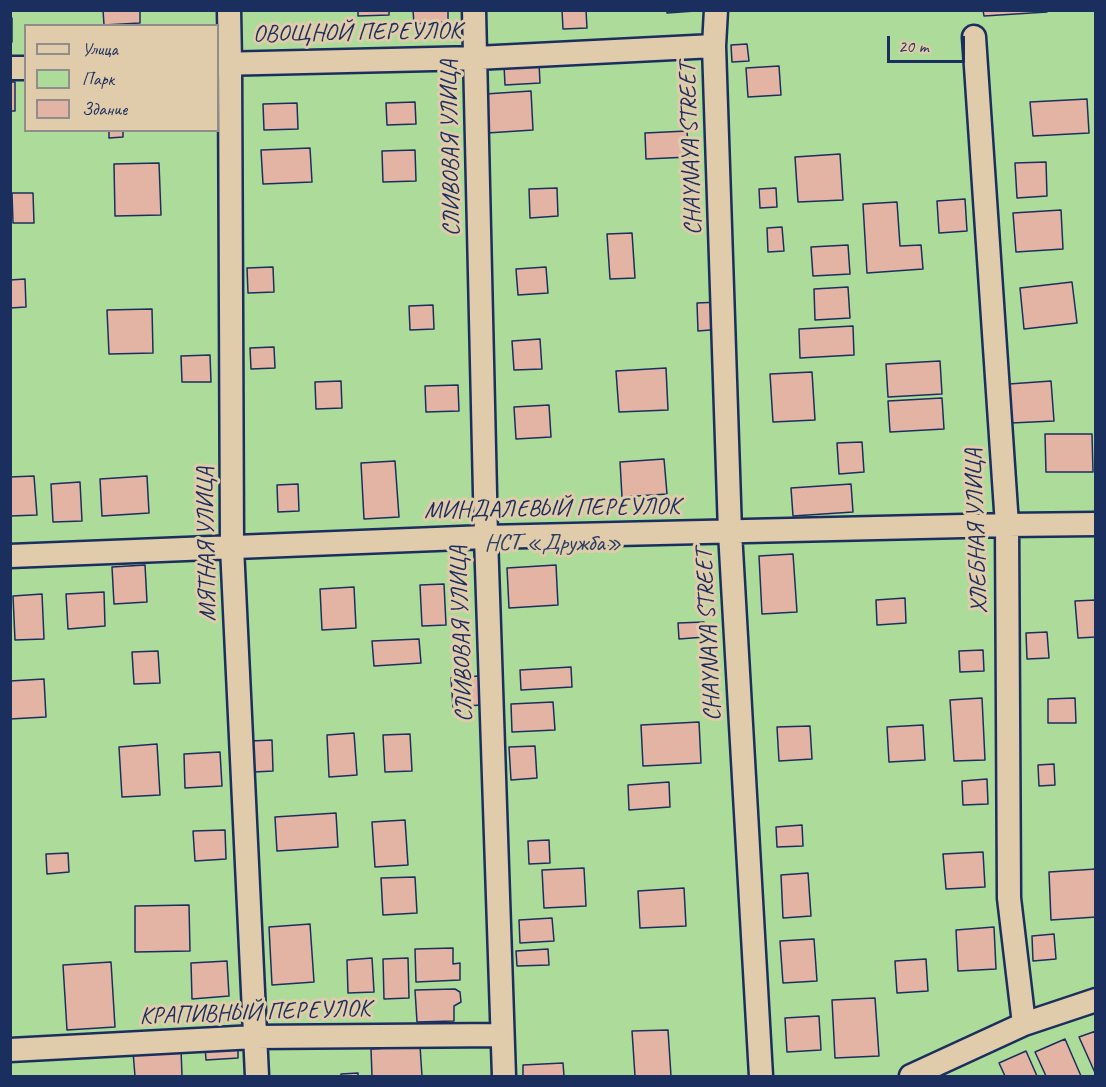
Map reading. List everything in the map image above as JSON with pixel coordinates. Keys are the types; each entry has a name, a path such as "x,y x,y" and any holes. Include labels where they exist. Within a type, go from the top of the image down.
{"street":[{"name":"МЯТНАЯ УЛИЦА","path":"229,10 224,64 232,547 257,1077"},
{"name":"СЛИВОВАЯ УЛИЦА","path":"474,10 486,537 504,1077"},
{"name":"CHAYNAYA STREET","path":"716,10 714,46 730,532 761,1077"},
{"name":"ХЛЕБНАЯ УЛИЦА","path":"974,37 1007,525 1009,898 1024,1024"},
{"name":"ОВОЩНОЙ ПЕРЕУЛОК","path":"224,64 476,58 714,46"},
{"name":"МИНДАЛЕВЫЙ ПЕРЕУЛОК","path":"10,556 486,537 1095,524"},
{"path":"911,1077 1024,1024 1095,1000"},
{"name":"КРАПИВНЫЙ ПЕРЕУЛОК","path":"10,1050 255,1037 502,1035"}],"green space":[{"name":"НСТ «Дружба»","path":"11,11 1095,11 1095,1076 11,1076"}],"building":[{"path":"103,10 140,10 140,23 104,24"},
{"path":"358,10 389,10 389,15 358,16"},
{"path":"413,10 448,10 448,22 414,24"},
{"path":"562,10 586,10 587,28 563,29"},
{"path":"667,10 695,10 695,11 667,13"},
{"path":"983,10 1047,10 1047,12 984,16"},
{"path":"10,18 12,18 12,42 10,42"},
{"path":"747,44 749,61 732,62 731,45"},
{"path":"539,63 540,83 505,85 504,65"},
{"path":"779,66 781,95 748,97 746,68"},
{"path":"10,82 15,82 15,111 10,111"},
{"path":"531,91 533,130 487,133 485,94"},
{"path":"1087,99 1089,133 1033,136 1030,102"},
{"path":"415,102 416,124 387,125 386,103"},
{"path":"297,103 298,129 264,130 263,104"},
{"path":"687,131 689,157 646,159 645,133"},
{"path":"109,132 123,132 123,137 109,138"},
{"path":"310,148 312,182 263,184 261,150"},
{"path":"415,150 416,181 383,182 382,151"},
{"path":"840,154 843,200 798,202 795,157"},
{"path":"1046,162 1047,196 1017,198 1015,163"},
{"path":"159,163 161,215 115,216 114,164"},
{"path":"557,188 558,216 530,218 529,189"},
{"path":"776,188 777,207 760,208 759,189"},
{"path":"12,193 33,193 34,223 13,223"},
{"path":"965,199 967,231 939,233 937,201"},
{"path":"897,202 900,246 921,245 923,269 867,273 863,204"},
{"path":"1061,210 1063,249 1016,252 1013,213"},
{"path":"782,227 784,251 768,252 767,228"},
{"path":"632,233 635,278 610,279 607,234"},
{"path":"848,245 850,274 813,276 811,247"},
{"path":"273,267 274,292 248,293 247,268"},
{"path":"546,267 548,293 518,295 516,269"},
{"path":"25,279 26,307 10,308 10,280"},
{"path":"1072,282 1077,323 1024,329 1020,288"},
{"path":"848,287 850,318 815,320 814,289"},
{"path":"720,302 722,329 698,331 697,303"},
{"path":"433,305 434,329 410,330 409,306"},
{"path":"152,309 153,353 109,354 107,310"},
{"path":"853,326 854,355 800,358 799,329"},
{"path":"540,339 542,369 514,370 512,341"},
{"path":"274,347 275,368 251,369 250,348"},
{"path":"210,355 211,382 182,382 181,356"},
{"path":"940,361 942,394 888,397 886,364"},
{"path":"666,368 668,410 619,412 616,371"},
{"path":"812,372 815,420 773,422 770,374"},
{"path":"341,381 342,408 316,409 315,382"},
{"path":"1051,381 1054,421 1011,423 1009,384"},
{"path":"458,385 459,411 426,412 425,386"},
{"path":"942,398 944,429 890,432 888,401"},
{"path":"549,405 551,437 516,439 514,407"},
{"path":"1045,434 1092,434 1093,472 1046,472"},
{"path":"862,442 864,472 839,474 837,443"},
{"path":"664,459 667,494 622,497 620,462"},
{"path":"395,461 399,517 364,519 361,463"},
{"path":"34,476 37,515 10,516 10,477"},
{"path":"147,476 149,513 102,516 100,479"},
{"path":"80,482 82,521 53,522 51,484"},
{"path":"298,484 299,511 278,512 277,485"},
{"path":"851,484 853,512 793,516 791,488"},
{"path":"793,554 797,612 762,614 759,556"},
{"path":"145,565 147,602 114,604 112,567"},
{"path":"556,565 558,605 509,608 507,568"},
{"path":"444,584 446,625 422,626 420,585"},
{"path":"354,587 356,628 322,630 320,589"},
{"path":"104,592 105,626 68,629 66,594"},
{"path":"42,594 44,639 15,640 13,596"},
{"path":"905,598 906,623 877,625 876,600"},
{"path":"1096,600 1096,637 1078,638 1075,601"},
{"path":"704,622 705,637 679,639 678,623"},
{"path":"1047,632 1049,658 1027,659 1026,633"},
{"path":"419,639 421,663 374,666 372,641"},
{"path":"983,650 984,671 960,672 959,651"},
{"path":"158,651 160,683 134,684 132,652"},
{"path":"571,667 572,687 521,690 520,670"},
{"path":"479,676 481,705 453,707 451,678"},
{"path":"44,679 46,717 10,719 10,681"},
{"path":"982,698 985,760 954,761 950,700"},
{"path":"1075,698 1076,723 1048,723 1048,699"},
{"path":"553,702 555,730 512,732 511,704"},
{"path":"699,722 701,763 643,766 641,725"},
{"path":"923,725 925,760 889,762 887,727"},
{"path":"810,726 812,759 779,761 777,727"},
{"path":"354,733 357,775 329,777 327,735"},
{"path":"410,734 412,771 385,772 383,735"},
{"path":"272,740 273,771 254,772 251,741"},
{"path":"157,744 160,795 122,797 119,747"},
{"path":"535,746 537,778 511,780 509,747"},
{"path":"220,752 222,786 185,788 184,754"},
{"path":"1054,764 1055,785 1039,786 1038,765"},
{"path":"987,779 988,804 963,805 962,781"},
{"path":"669,782 670,807 629,810 628,785"},
{"path":"336,813 338,847 277,851 275,817"},
{"path":"405,820 408,865 375,867 372,822"},
{"path":"802,825 803,846 777,847 776,827"},
{"path":"225,830 226,859 195,861 193,831"},
{"path":"549,840 550,863 529,864 528,841"},
{"path":"983,852 985,887 946,889 943,854"},
{"path":"68,853 69,872 47,874 46,854"},
{"path":"584,868 586,906 544,908 542,870"},
{"path":"1096,869 1096,917 1051,920 1049,872"},
{"path":"808,873 811,916 783,918 781,875"},
{"path":"415,877 417,913 383,915 381,878"},
{"path":"684,888 686,926 640,928 638,891"},
{"path":"189,905 190,951 135,952 135,906"},
{"path":"552,918 554,941 520,943 519,920"},
{"path":"310,924 314,982 272,985 269,927"},
{"path":"994,927 996,969 958,971 956,930"},
{"path":"1054,934 1056,959 1033,961 1032,936"},
{"path":"814,939 817,981 783,983 780,941"},
{"path":"453,948 453,964 460,963 460,980 416,982 415,949"},
{"path":"548,949 549,965 517,966 516,951"},
{"path":"372,958 374,992 348,993 347,960"},
{"path":"408,958 409,998 384,999 383,959"},
{"path":"926,959 928,991 897,993 895,961"},
{"path":"227,961 229,996 192,999 191,963"},
{"path":"111,962 115,1027 67,1030 63,965"},
{"path":"455,989 460,992 461,1002 454,1006 454,1021 417,1022 415,990"},
{"path":"875,998 879,1056 835,1058 832,1000"},
{"path":"819,1016 821,1050 787,1052 785,1018"},
{"path":"668,1030 671,1076 635,1076 632,1031"},
{"path":"1096,1031 1096,1075 1079,1037"},
{"path":"1065,1039 1081,1076 1046,1076 1035,1052"},
{"path":"238,1044 238,1058 206,1060 205,1046"},
{"path":"420,1046 422,1076 372,1076 371,1049"},
{"path":"181,1049 182,1076 135,1076 133,1052"},
{"path":"1026,1051 1037,1076 1005,1076 999,1063"},
{"path":"563,1063 564,1076 523,1076 523,1065"},
{"path":"358,1073 358,1076 341,1076 341,1074"}]}
